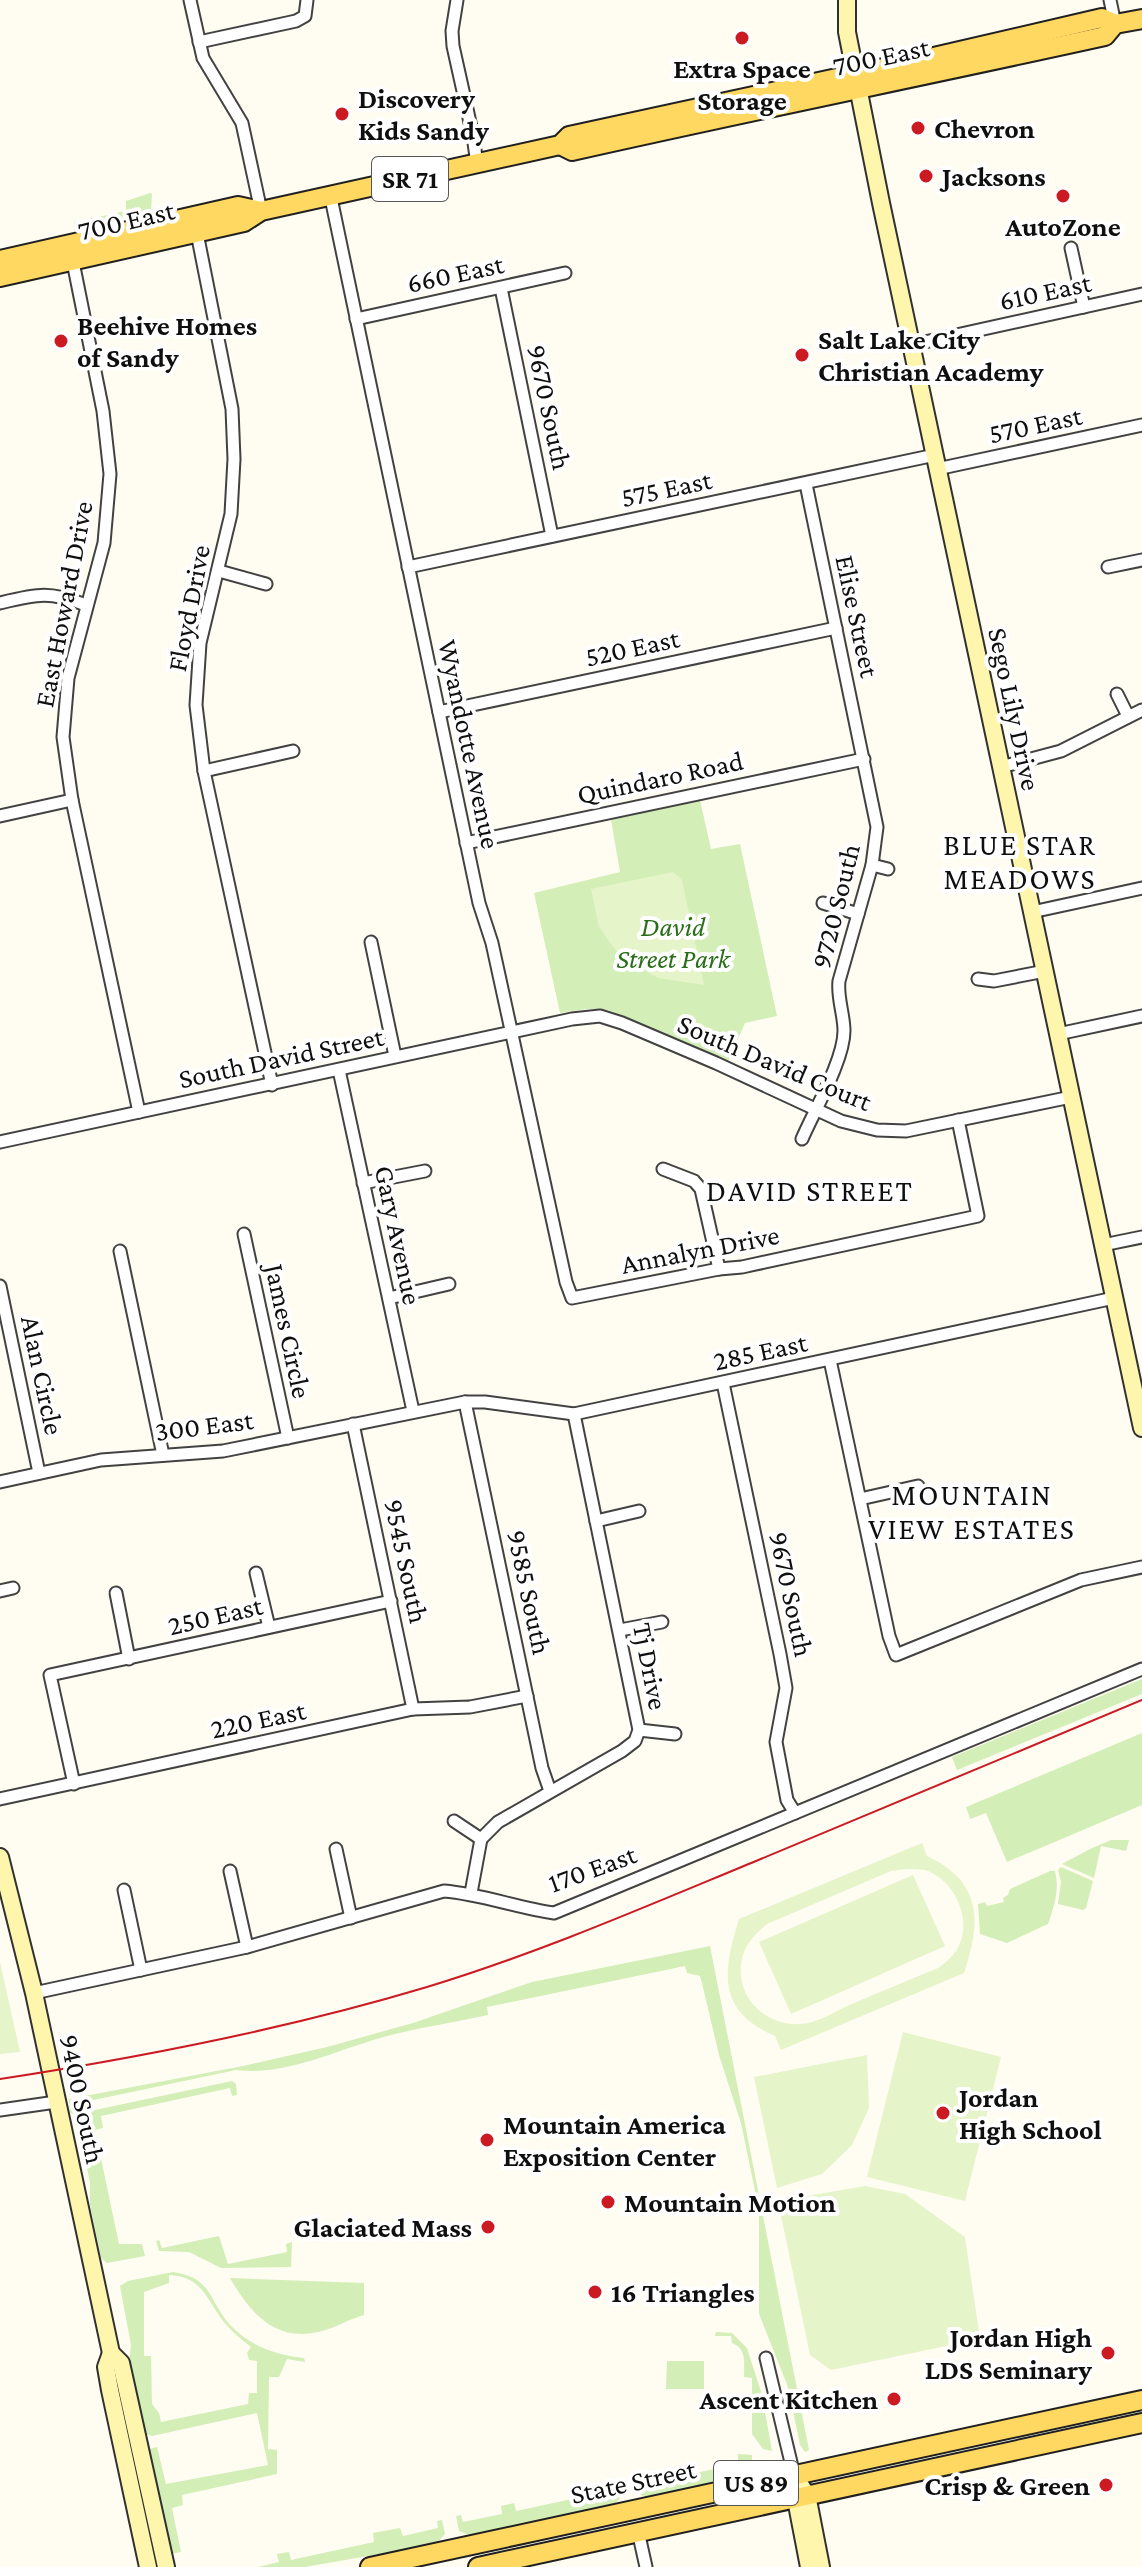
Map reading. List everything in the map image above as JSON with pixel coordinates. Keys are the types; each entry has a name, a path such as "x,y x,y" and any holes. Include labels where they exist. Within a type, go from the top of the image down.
{"main road":[{"name":"Sego Lily Drive","path":"847,0 847,32 911,345 1142,1428"},
{"name":"700 East","path":"0,260 71,253 197,233 244,222 261,211 560,145 572,151 1102,18 1115,24 1142,19"},
{"name":"700 East","path":"0,277 71,253 238,206 261,211"},
{"name":"9400 South","path":"0,1857 34,1993 111,2353 106,2367 148,2567"},
{"name":"9400 South","path":"111,2353 121,2363 166,2567"},
{"name":"State Street","path":"370,2567 1142,2400"},
{"name":"State Street","path":"478,2567 1142,2423"},
{"path":"794,2475 821,2567"},
{"path":"801,2496 809,2567"}],"street":[{"path":"190,0 209,72 235,109 253,157 261,211"},
{"path":"199,42 296,21 305,16 307,0"},
{"path":"457,0 453,46 477,164"},
{"path":"1110,0 1115,24"},
{"name":"Wyandotte Avenue","path":"331,198 466,843 572,1298"},
{"name":"Floyd Drive","path":"197,233 232,409 233,488 219,571 207,611 197,671 196,705 204,771 272,1085"},
{"path":"1071,248 1084,307"},
{"name":"East Howard Drive","path":"71,253 103,411 110,474 104,543 74,648 64,705 63,737 72,800 139,1112"},
{"name":"660 East","path":"356,319 565,273"},
{"name":"9670 South","path":"501,288 552,536"},
{"name":"610 East","path":"911,345 1142,294"},
{"name":"570 East","path":"936,462 1142,425"},
{"name":"575 East","path":"408,567 806,484 936,462"},
{"name":"Elise Street","path":"806,484 864,759"},
{"path":"1108,567 1142,560"},
{"path":"219,571 266,584"},
{"path":"0,603 44,594 86,605"},
{"name":"520 East","path":"439,712 836,628"},
{"path":"1117,694 1128,716"},
{"path":"1001,767 1061,751 1142,710"},
{"path":"204,771 293,751"},
{"name":"Quindaro Road","path":"466,843 864,759"},
{"name":"9720 South","path":"802,1139 842,1049 844,1031 839,981 872,865 877,827 864,759"},
{"path":"0,816 72,800"},
{"path":"872,865 888,869"},
{"path":"1032,912 1142,888"},
{"path":"823,903 858,914"},
{"path":"371,942 395,1056"},
{"path":"978,979 994,981 1045,971"},
{"name":"South David Court","path":"572,1019 600,1016 622,1023 841,1121 877,1130 906,1131 958,1120"},
{"path":"1058,1034 1142,1016"},
{"name":"South David Street","path":"0,1142 572,1019"},
{"name":"Gary Avenue","path":"339,1070 413,1411"},
{"path":"958,1120 1071,1097"},
{"name":"Annalyn Drive","path":"572,1298 742,1267 978,1216 958,1120"},
{"path":"663,1169 694,1181 701,1189 719,1269"},
{"path":"363,1183 425,1171"},
{"name":"James Circle","path":"244,1234 288,1438"},
{"path":"1103,1245 1142,1237"},
{"path":"120,1251 163,1455"},
{"path":"389,1298 449,1284"},
{"name":"Alan Circle","path":"0,1286 39,1473"},
{"name":"285 East","path":"413,1411 465,1402 485,1402 574,1414 1114,1298"},
{"path":"830,1360 889,1636 896,1655 1081,1580 1142,1567"},
{"name":"9670 South","path":"723,1383 786,1688 776,1742 787,1800 795,1813"},
{"name":"9585 South","path":"465,1402 550,1791"},
{"name":"300 East","path":"0,1482 101,1460 223,1451 413,1411"},
{"name":"Tj Drive","path":"481,1839 498,1822 622,1751 635,1741 639,1730 574,1414"},
{"name":"9545 South","path":"353,1424 413,1709"},
{"path":"860,1499 918,1486"},
{"path":"596,1521 639,1511"},
{"path":"256,1573 269,1627"},
{"path":"0,1591 13,1588"},
{"path":"116,1593 129,1659"},
{"name":"250 East","path":"74,1784 50,1675 391,1601"},
{"path":"620,1630 662,1622"},
{"name":"170 East","path":"34,1993 247,1947 444,1891 471,1893 526,1909 554,1913 1142,1669"},
{"name":"220 East","path":"0,1799 413,1709 470,1707 527,1696"},
{"path":"639,1730 675,1734"},
{"path":"454,1821 481,1839 471,1893"},
{"path":"336,1849 351,1918"},
{"path":"230,1871 247,1947"},
{"path":"124,1890 141,1970"},
{"path":"0,2110 56,2102"},
{"path":"766,2358 794,2475"},
{"path":"638,2531 646,2567"}],"green space":[{"path":"150,193 151,211 75,228 74,222 92,218 94,222 93,218 126,211 126,201"},
{"name":"David Street Park","path":"700,800 711,849 740,844 777,1016 745,1023 728,1062 608,1010 560,1013 534,893 620,872 611,820"},
{"path":"673,872 682,880 704,985 658,978 614,948 599,927 591,889"},
{"path":"1142,1679 1142,1694 957,1770 952,1757"},
{"path":"1142,1733 1142,1805 1007,1862 986,1813 970,1819 966,1807"},
{"path":"1111,1840 1129,1840 1126,1851 1101,1846 1094,1878 1062,1864 1090,1849"},
{"path":"922,1843 927,1856 945,1866 968,1891 975,1920 964,1973 781,2050 775,2036 756,2026 733,2002 728,1972 739,1919","holes":["925,1870 937,1876 947,1884 960,1906 963,1931 960,1944 948,1960 938,1968 808,2023 786,2023 766,2016 758,2009 745,1992 741,1973 742,1956 754,1936 767,1924 891,1871"]},
{"path":"1061,1867 1093,1881 1083,1910 1058,1904 1061,1882 1058,1870"},
{"path":"1055,1871 1057,1891 1048,1924 1007,1943 980,1934 978,1904 985,1902 987,1906 1004,1902 1003,1898 1010,1889"},
{"path":"913,1875 945,1946 791,2014 759,1942"},
{"path":"710,1946 809,2450 805,2452 800,2445 788,2387 759,2314 759,2210 741,2123 719,2055 700,1976 687,1973 685,1966 487,2007 488,2015 391,2035 294,2065 255,2071 236,2070 89,2101 72,2114 70,2112 69,2099 327,2047 413,2023 532,1982"},
{"path":"0,1962 20,2052 0,2054"},
{"path":"903,2032 1001,2057 965,2201 867,2177"},
{"path":"867,2055 869,2108 852,2145 822,2174 777,2188 754,2077"},
{"path":"232,2081 236,2084 237,2095 232,2096 230,2088 101,2116 103,2128 95,2130 119,2244 142,2244 145,2256 107,2263 101,2258 90,2205 81,2121 95,2110"},
{"path":"865,2186 905,2194 965,2237 980,2339 831,2370 810,2355 778,2201"},
{"path":"219,2236 228,2264 287,2252 286,2244 292,2242 291,2267 221,2268 189,2252 159,2251 156,2241 159,2240 162,2248"},
{"path":"173,2272 196,2279 208,2291 230,2325 246,2339 283,2355 304,2358 305,2362 287,2359 279,2377 269,2377 268,2449 277,2450 277,2474 182,2495 183,2505 172,2508 181,2552 170,2554 149,2449 157,2447 166,2484 268,2465 257,2413 152,2436 145,2434 129,2363 131,2345 120,2286 128,2281","holes":["169,2275 180,2276 196,2284 226,2325 251,2347 247,2353 249,2360 257,2361 257,2393 249,2393 248,2404 161,2422 152,2404 151,2356 144,2356 144,2292 169,2283"]},
{"path":"230,2278 364,2283 364,2315 322,2331 291,2333 278,2329 256,2314"},
{"path":"716,2332 732,2333 747,2348 762,2395 772,2451 763,2449 752,2434 752,2378 744,2377 742,2352 732,2343 731,2336 715,2336"},
{"path":"667,2361 704,2361 704,2389 666,2389"},
{"path":"738,2454 752,2455 752,2472 755,2475 649,2498 636,2488 634,2478 641,2476 643,2484 738,2464"},
{"path":"620,2481 623,2495 614,2505 472,2536 459,2531 456,2516 461,2515 463,2522 502,2514 501,2506 514,2503 516,2511 614,2490 614,2482"},
{"path":"442,2520 445,2534 436,2544 305,2567 258,2567 279,2562 277,2554 289,2552 291,2560 374,2542 373,2533 400,2528 403,2536 438,2528 437,2521"}],"tram line":[{"path":"0,2079 268,2029 469,1974 634,1912 1142,1700"}],"place":[{"name":"Extra Space Storage","path":"742,38"},
{"name":"Discovery Kids Sandy","path":"342,114"},
{"name":"Chevron","path":"918,128"},
{"name":"Jacksons","path":"926,176"},
{"name":"AutoZone","path":"1063,196"},
{"name":"Beehive Homes of Sandy","path":"61,341"},
{"name":"Salt Lake City Christian Academy","path":"802,355"},
{"name":"Jordan High School","path":"943,2113"},
{"name":"Mountain America Exposition Center","path":"487,2140"},
{"name":"Mountain Motion","path":"608,2202"},
{"name":"Glaciated Mass","path":"488,2227"},
{"name":"16 Triangles","path":"595,2292"},
{"name":"Jordan High LDS Seminary","path":"1108,2353"},
{"name":"Ascent Kitchen","path":"894,2399"},
{"name":"Crisp & Green","path":"1106,2485"}],"district":[{"name":"BLUE STAR MEADOWS","path":"1020,862"},
{"name":"DAVID STREET","path":"810,1191"},
{"name":"MOUNTAIN VIEW ESTATES","path":"972,1512"}]}
